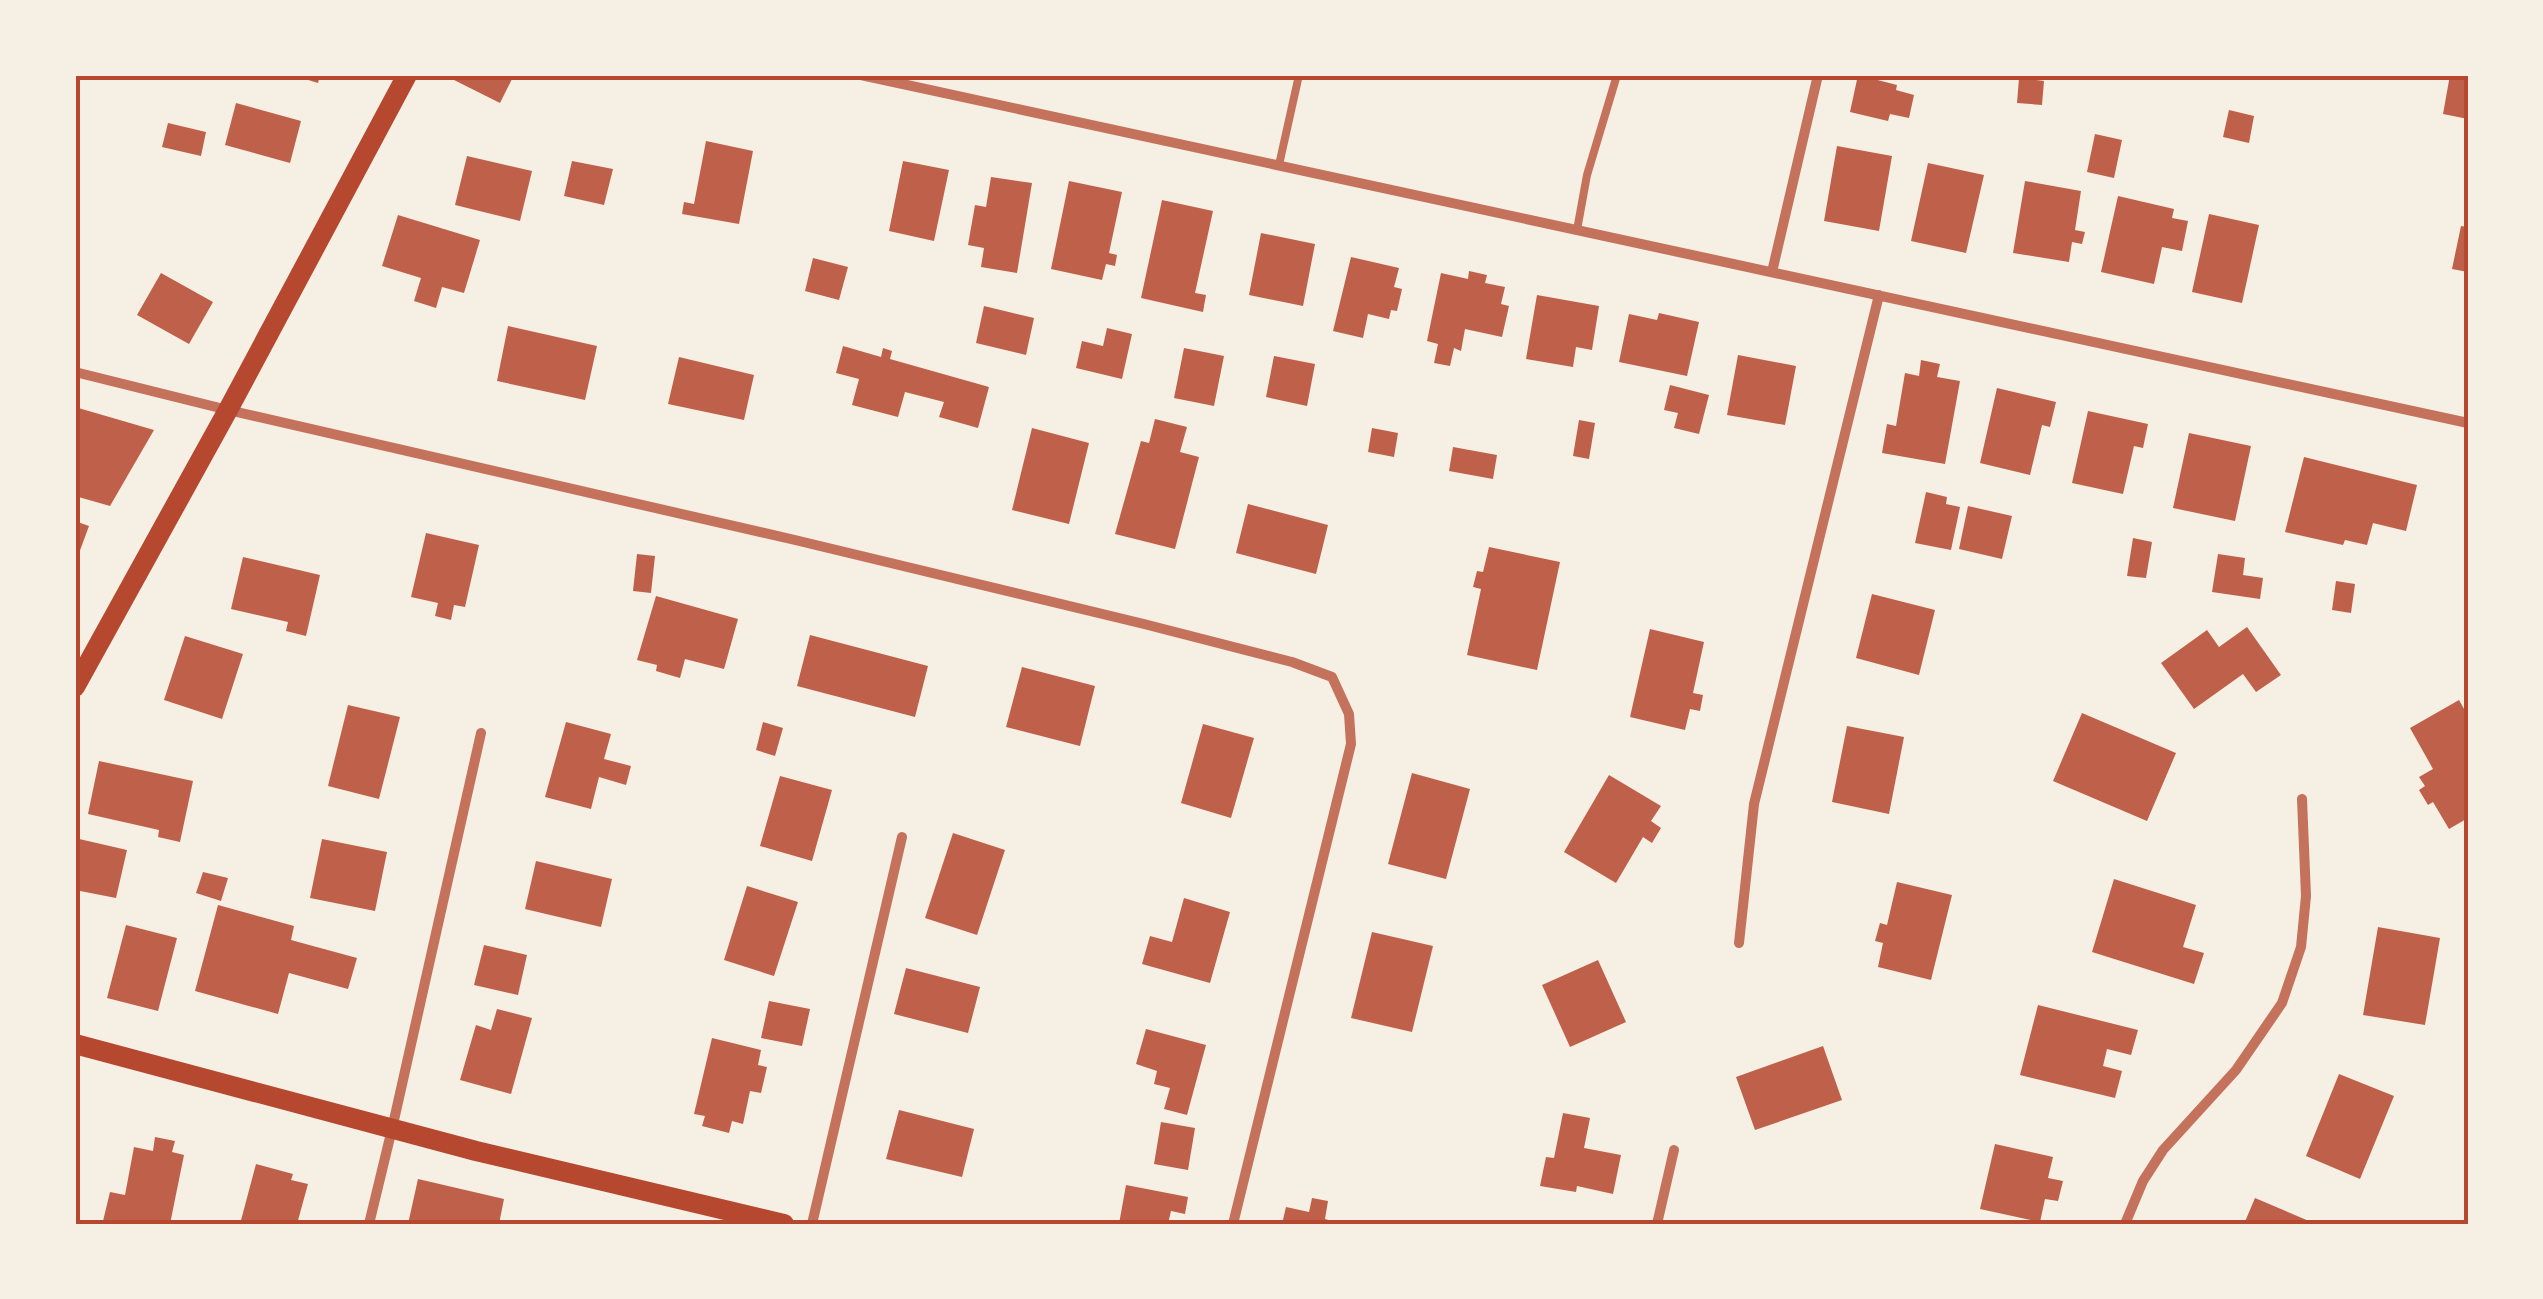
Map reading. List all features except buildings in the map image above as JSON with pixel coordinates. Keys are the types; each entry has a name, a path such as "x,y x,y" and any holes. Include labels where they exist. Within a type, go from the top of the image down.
{"main road":[{"path":"75,687 407,75"},
{"path":"75,1044 392,1129 784,1224"}],"street":[{"path":"861,75 2468,423"},
{"path":"1772,272 1818,75"},
{"path":"1739,942 1754,804 1878,296"},
{"path":"75,372 796,540 1292,662 1332,677 1349,714 1351,744 1234,1224"},
{"path":"368,1224 481,732"},
{"path":"2124,1224 2143,1182 2164,1150 2236,1070 2282,1003 2301,947 2306,896 2302,799"},
{"path":"812,1224 902,837"},
{"path":"1658,1224 1674,1150"}],"lane":[{"path":"1279,165 1299,75"},
{"path":"1577,230 1587,175 1616,75"}]}
